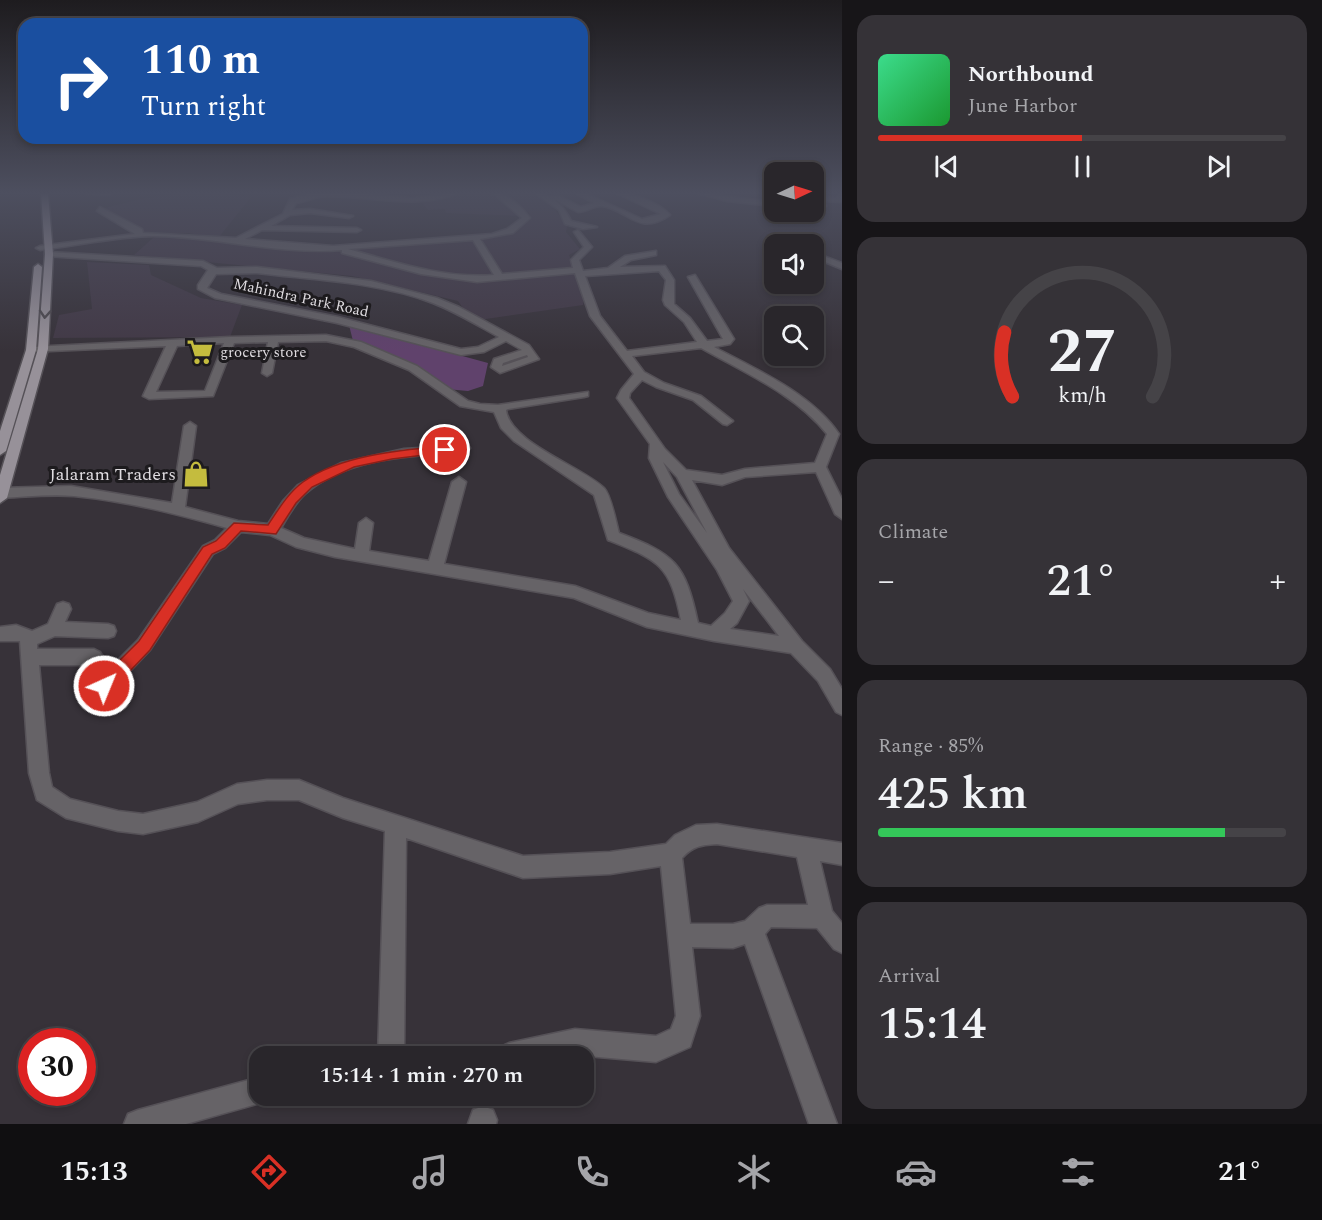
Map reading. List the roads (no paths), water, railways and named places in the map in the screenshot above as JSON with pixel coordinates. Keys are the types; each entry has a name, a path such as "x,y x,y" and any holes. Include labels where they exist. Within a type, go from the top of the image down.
{"main road":[{"path":"44,245 45,250"},
{"path":"0,451 31,351 41,293 45,245"},
{"path":"1,495 43,349 41,293"},
{"path":"20,385 34,383"}],"street":[{"path":"45,250 73,245"},
{"path":"282,245 333,248 366,245"},
{"path":"480,245 500,278"},
{"path":"586,245 588,248 576,257 578,272 595,316 640,374 660,386 697,398 726,421"},
{"path":"333,248 421,271 454,276 500,278 662,268 670,280 668,300 670,305 687,320 705,346 770,381 821,419 833,434 820,467 842,514"},
{"name":"Mahindra Park Road","path":"45,250 203,264 210,266 213,271 202,285 203,289 218,296 338,320 461,352 480,350 506,337"},
{"path":"610,270 628,258 653,253"},
{"path":"824,259 842,266"},
{"path":"213,271 257,270 371,284 434,300 456,309 529,351"},
{"path":"626,354 705,346 726,342 729,339 692,277"},
{"path":"31,351 230,340 326,338 357,344 413,368 464,404 480,408 500,409 505,406 584,394"},
{"path":"267,373 274,339"},
{"path":"173,343 149,396 209,394 230,340"},
{"path":"640,374 638,380 622,395 656,444 682,474 723,552 795,646 824,675 842,706"},
{"path":"500,409 499,414 507,427 519,438 600,492 613,536 659,555 670,568 685,598 691,629"},
{"path":"178,510 190,426"},
{"path":"656,444 653,450 657,466 698,533 738,590 741,601 731,618 714,634"},
{"path":"272,530 291,500 308,484 350,464 407,453 464,448"},
{"path":"682,474 722,480 745,472 820,467"},
{"path":"435,568 459,482"},
{"path":"1,495 71,491 178,510 238,526 272,530 301,543 575,592 647,620 714,634 795,646"},
{"path":"361,555 366,523"},
{"path":"104,686 144,645 208,550 220,544 238,526"},
{"path":"28,649 54,629 63,609"},
{"path":"54,629 108,631"},
{"path":"0,634 16,632 26,636 39,773 44,793 66,808 118,821 143,824 198,812 237,794 267,790 299,790 343,808 523,867 610,863 671,854 682,842 696,835 717,834 842,854"},
{"path":"28,649 94,657"},
{"path":"824,675 842,677"},
{"path":"391,1046 396,824"},
{"path":"806,848 822,917 842,941"},
{"path":"555,1046 574,1042 656,1049 681,1038 688,1016 671,854"},
{"path":"678,935 733,936 752,930 767,916 822,917"},
{"path":"752,930 823,1124"},
{"path":"138,1124 249,1093"}],"place":[{"name":"grocery store","path":"200,352"},
{"name":"Jalaram Traders","path":"196,474"}]}
